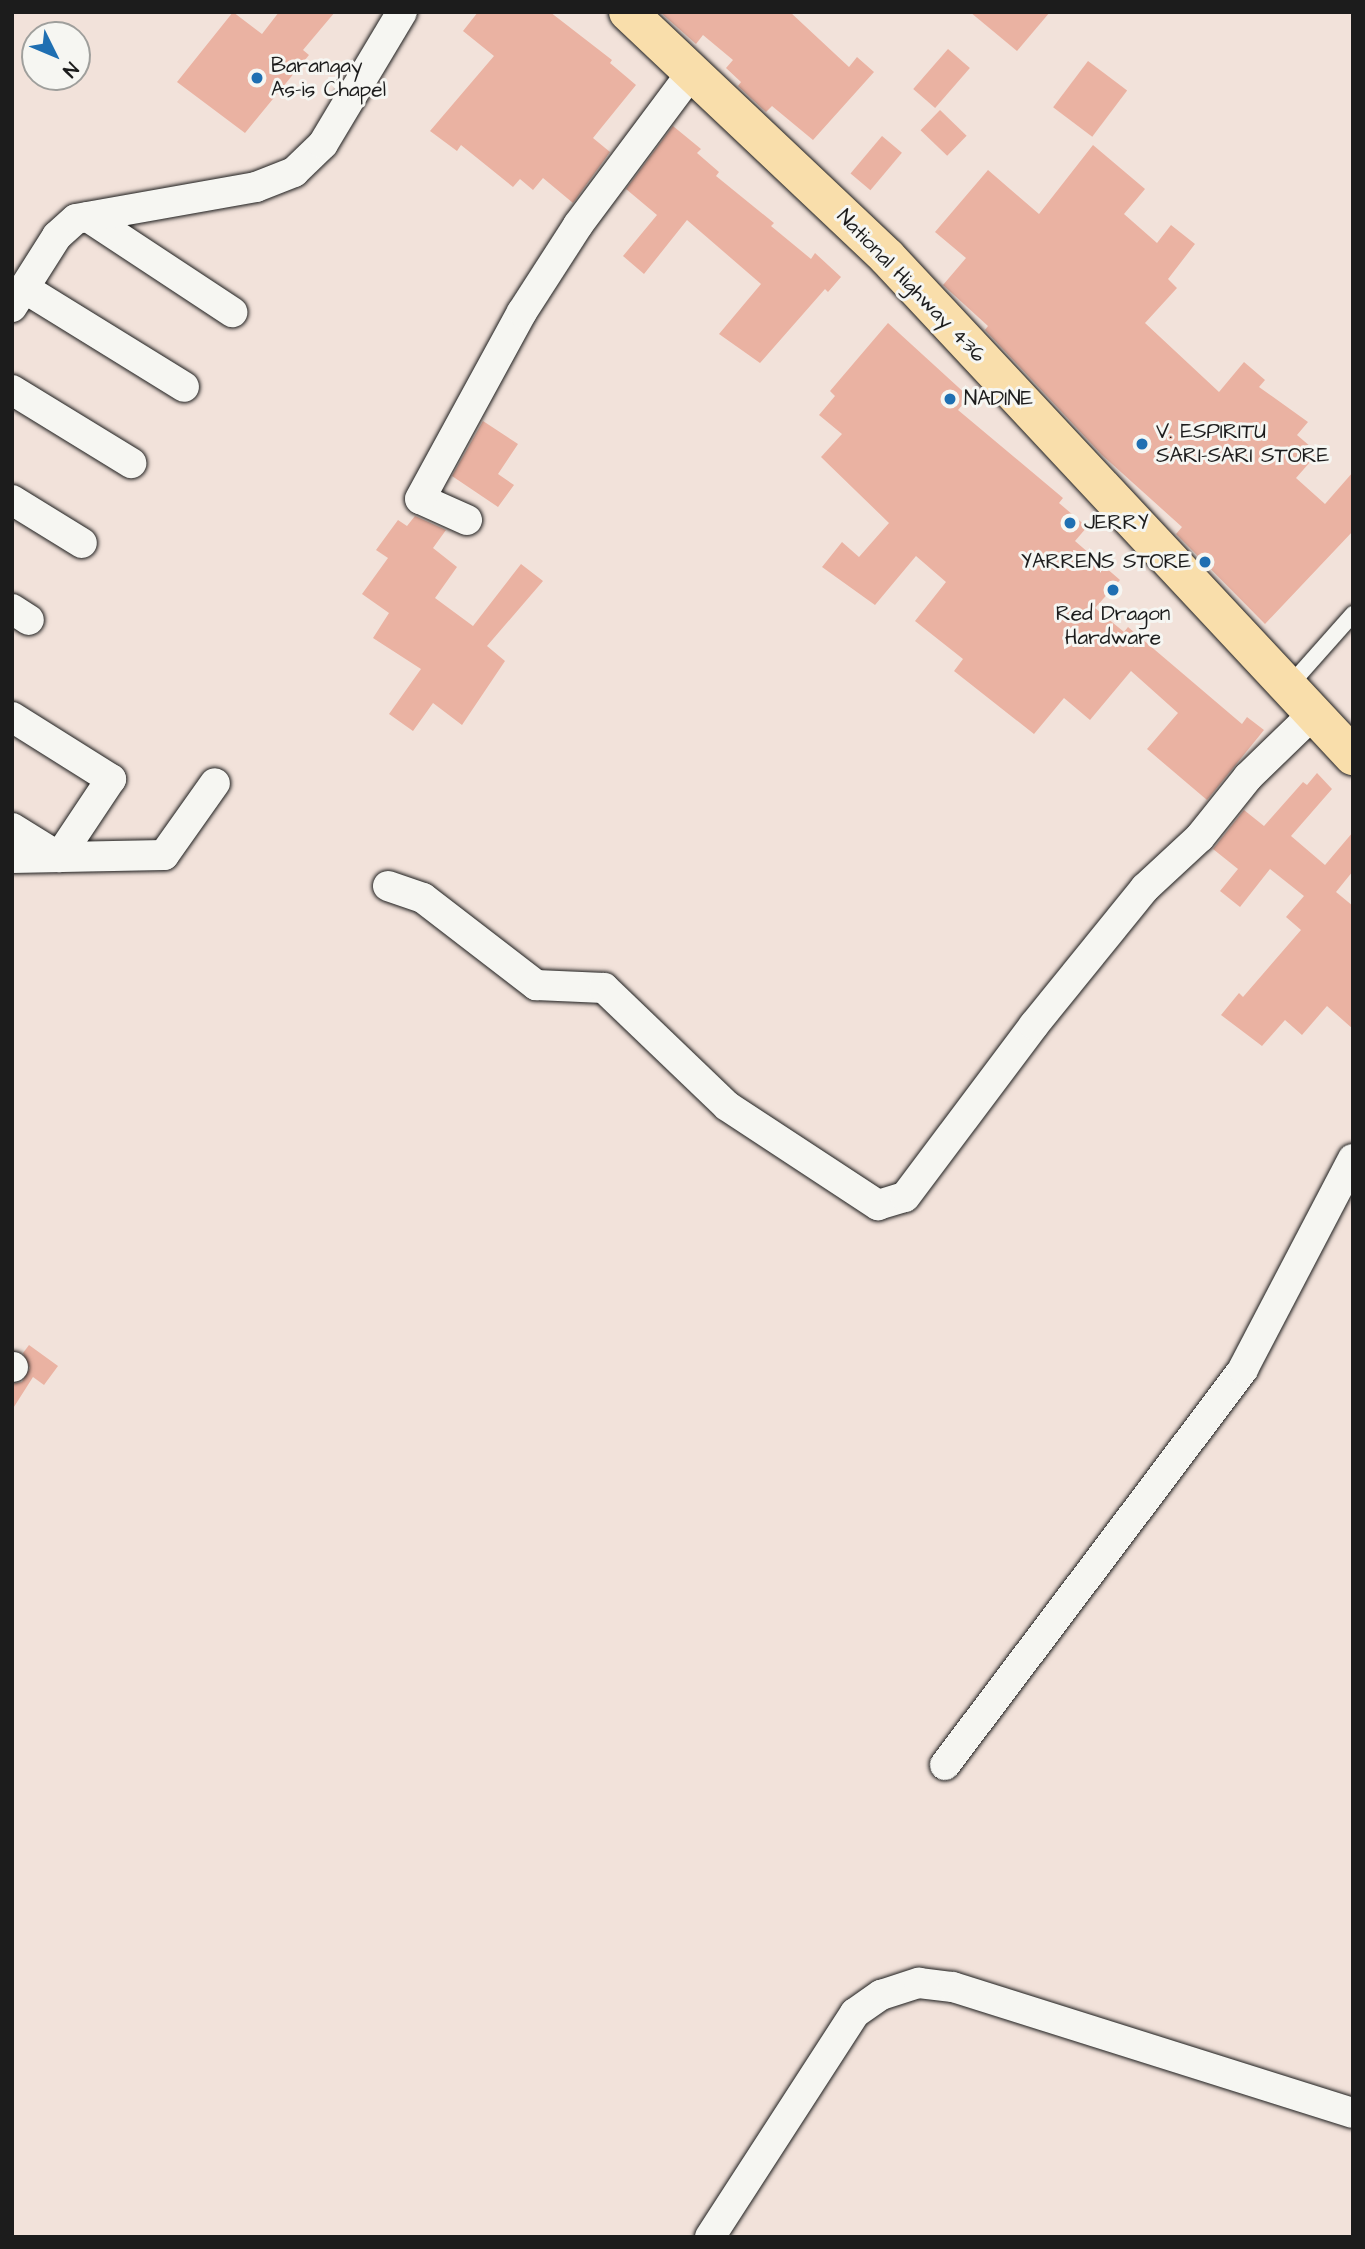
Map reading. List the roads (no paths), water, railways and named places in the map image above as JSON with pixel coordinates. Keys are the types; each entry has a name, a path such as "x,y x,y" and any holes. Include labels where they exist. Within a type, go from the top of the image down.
{"main road":[{"name":"National Highway 436","path":"628,12 692,72 733,116 887,257 1171,565 1302,699 1353,757"}],"street":[{"path":"184,387 18,298 57,236 76,219 256,187 295,172 323,144 402,12"},
{"path":"467,520 420,499 522,312 578,225 692,72"},
{"path":"88,217 232,312"},
{"path":"12,390 131,463"},
{"path":"12,500 82,543"},
{"path":"388,886 423,898 536,985 604,988 727,1106 878,1205 905,1197 1034,1026 1145,888 1200,837 1248,776 1302,699"},
{"path":"12,717 111,779 59,857"},
{"path":"12,858 164,855 215,783"},
{"path":"12,828 59,857"},
{"path":"945,1765 1243,1369 1353,1159"},
{"path":"710,2237 855,2013 881,1994 919,1983 953,1987 1353,2113"}],"lane":[{"path":"1302,699 1353,614"}],"place":[{"name":"Barangay As-is Chapel","path":"257,78"},
{"name":"NADINE","path":"950,399"},
{"name":"V. ESPIRITU SARI-SARI STORE","path":"1142,444"},
{"name":"JERRY","path":"1070,523"},
{"name":"YARRENS STORE","path":"1205,562"},
{"name":"Red Dragon Hardware","path":"1113,590"}]}
